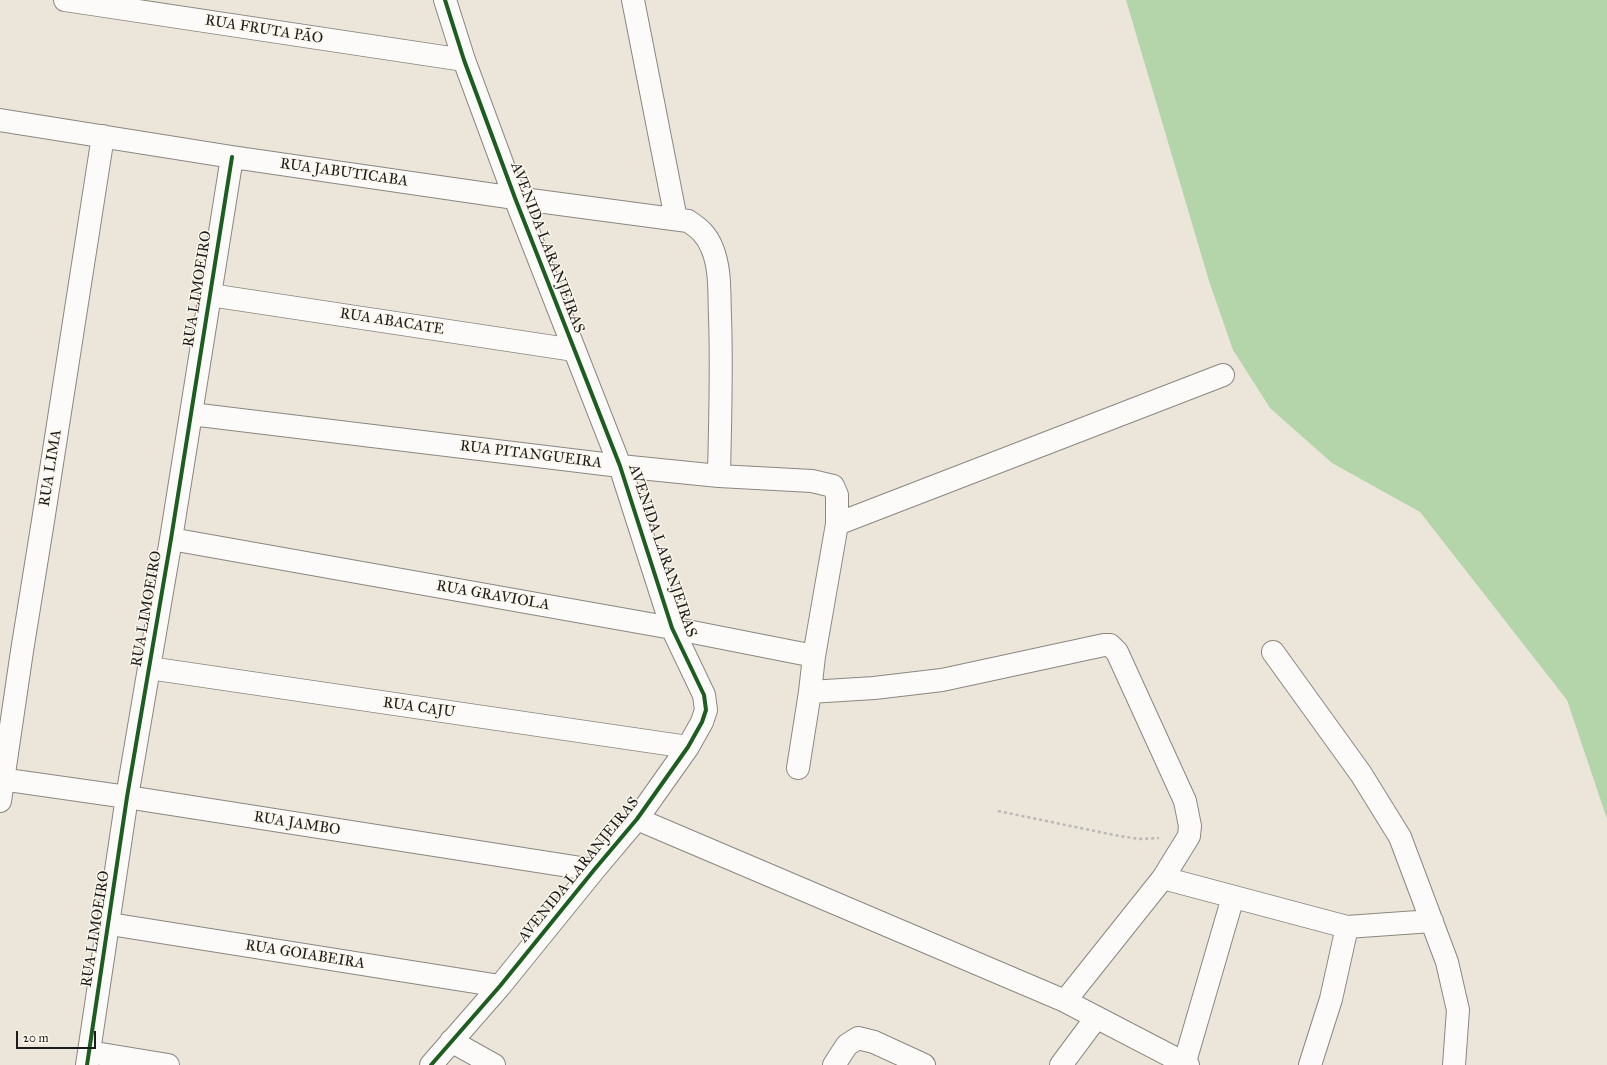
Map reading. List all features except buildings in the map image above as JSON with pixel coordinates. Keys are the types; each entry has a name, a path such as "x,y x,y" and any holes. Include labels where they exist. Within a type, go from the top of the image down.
{"street":[{"name":"RUA FRUTA PÃO","path":"65,0 464,60"},
{"name":"AVENIDA LARANJEIRAS","path":"431,1065 500,986 637,819 688,747 705,716 706,702 672,628 620,466 515,198 464,60 445,0"},
{"path":"633,0 682,220 701,230 708,239 712,248 717,270 722,374 719,476"},
{"name":"RUA JABUTICABA","path":"0,120 232,157 515,198 682,220"},
{"name":"RUA LIMA","path":"0,801 2,779 102,136"},
{"name":"RUA LIMOEIRO","path":"88,1059 110,924 127,797 171,539 232,157"},
{"name":"RUA ABACATE","path":"210,295 574,350"},
{"path":"837,524 1223,375"},
{"name":"RUA PITANGUEIRA","path":"191,414 620,466 719,476 812,481 832,486 837,495 837,524 814,656 798,768"},
{"name":"RUA GRAVIOLA","path":"171,539 672,628 814,656"},
{"path":"810,692 874,688 942,680 1104,645 1110,646 1117,652 1185,801 1190,826 1189,836 1163,878 1064,1001"},
{"path":"1273,652 1361,774 1400,838 1447,962 1458,1010 1454,1065"},
{"name":"RUA CAJU","path":"149,668 688,747"},
{"name":"RUA JAMBO","path":"2,779 127,797 594,870"},
{"path":"637,819 1064,1001 1186,1064 1233,897"},
{"path":"1163,878 1347,927 1432,921"},
{"name":"RUA GOIABEIRA","path":"110,924 500,986"},
{"path":"1310,1065 1330,999 1347,927"},
{"path":"1061,1065 1096,1018"},
{"path":"834,1065 847,1045 858,1038 874,1042 924,1065"},
{"path":"451,1041 494,1065"},
{"path":"88,1059 168,1065"}],"path":[{"path":"998,811 1138,839 1189,836"}],"green space":[{"path":"1126,0 1607,0 1607,819 1567,700 1420,512 1332,463 1270,408 1233,350 1209,281"}],"cycle path":[{"path":"431,1065 500,986 637,819 688,747 702,722 706,710 704,695 672,628 620,466 515,198 464,60 445,0"},
{"path":"87,1065 127,797 171,539 232,157"}]}
